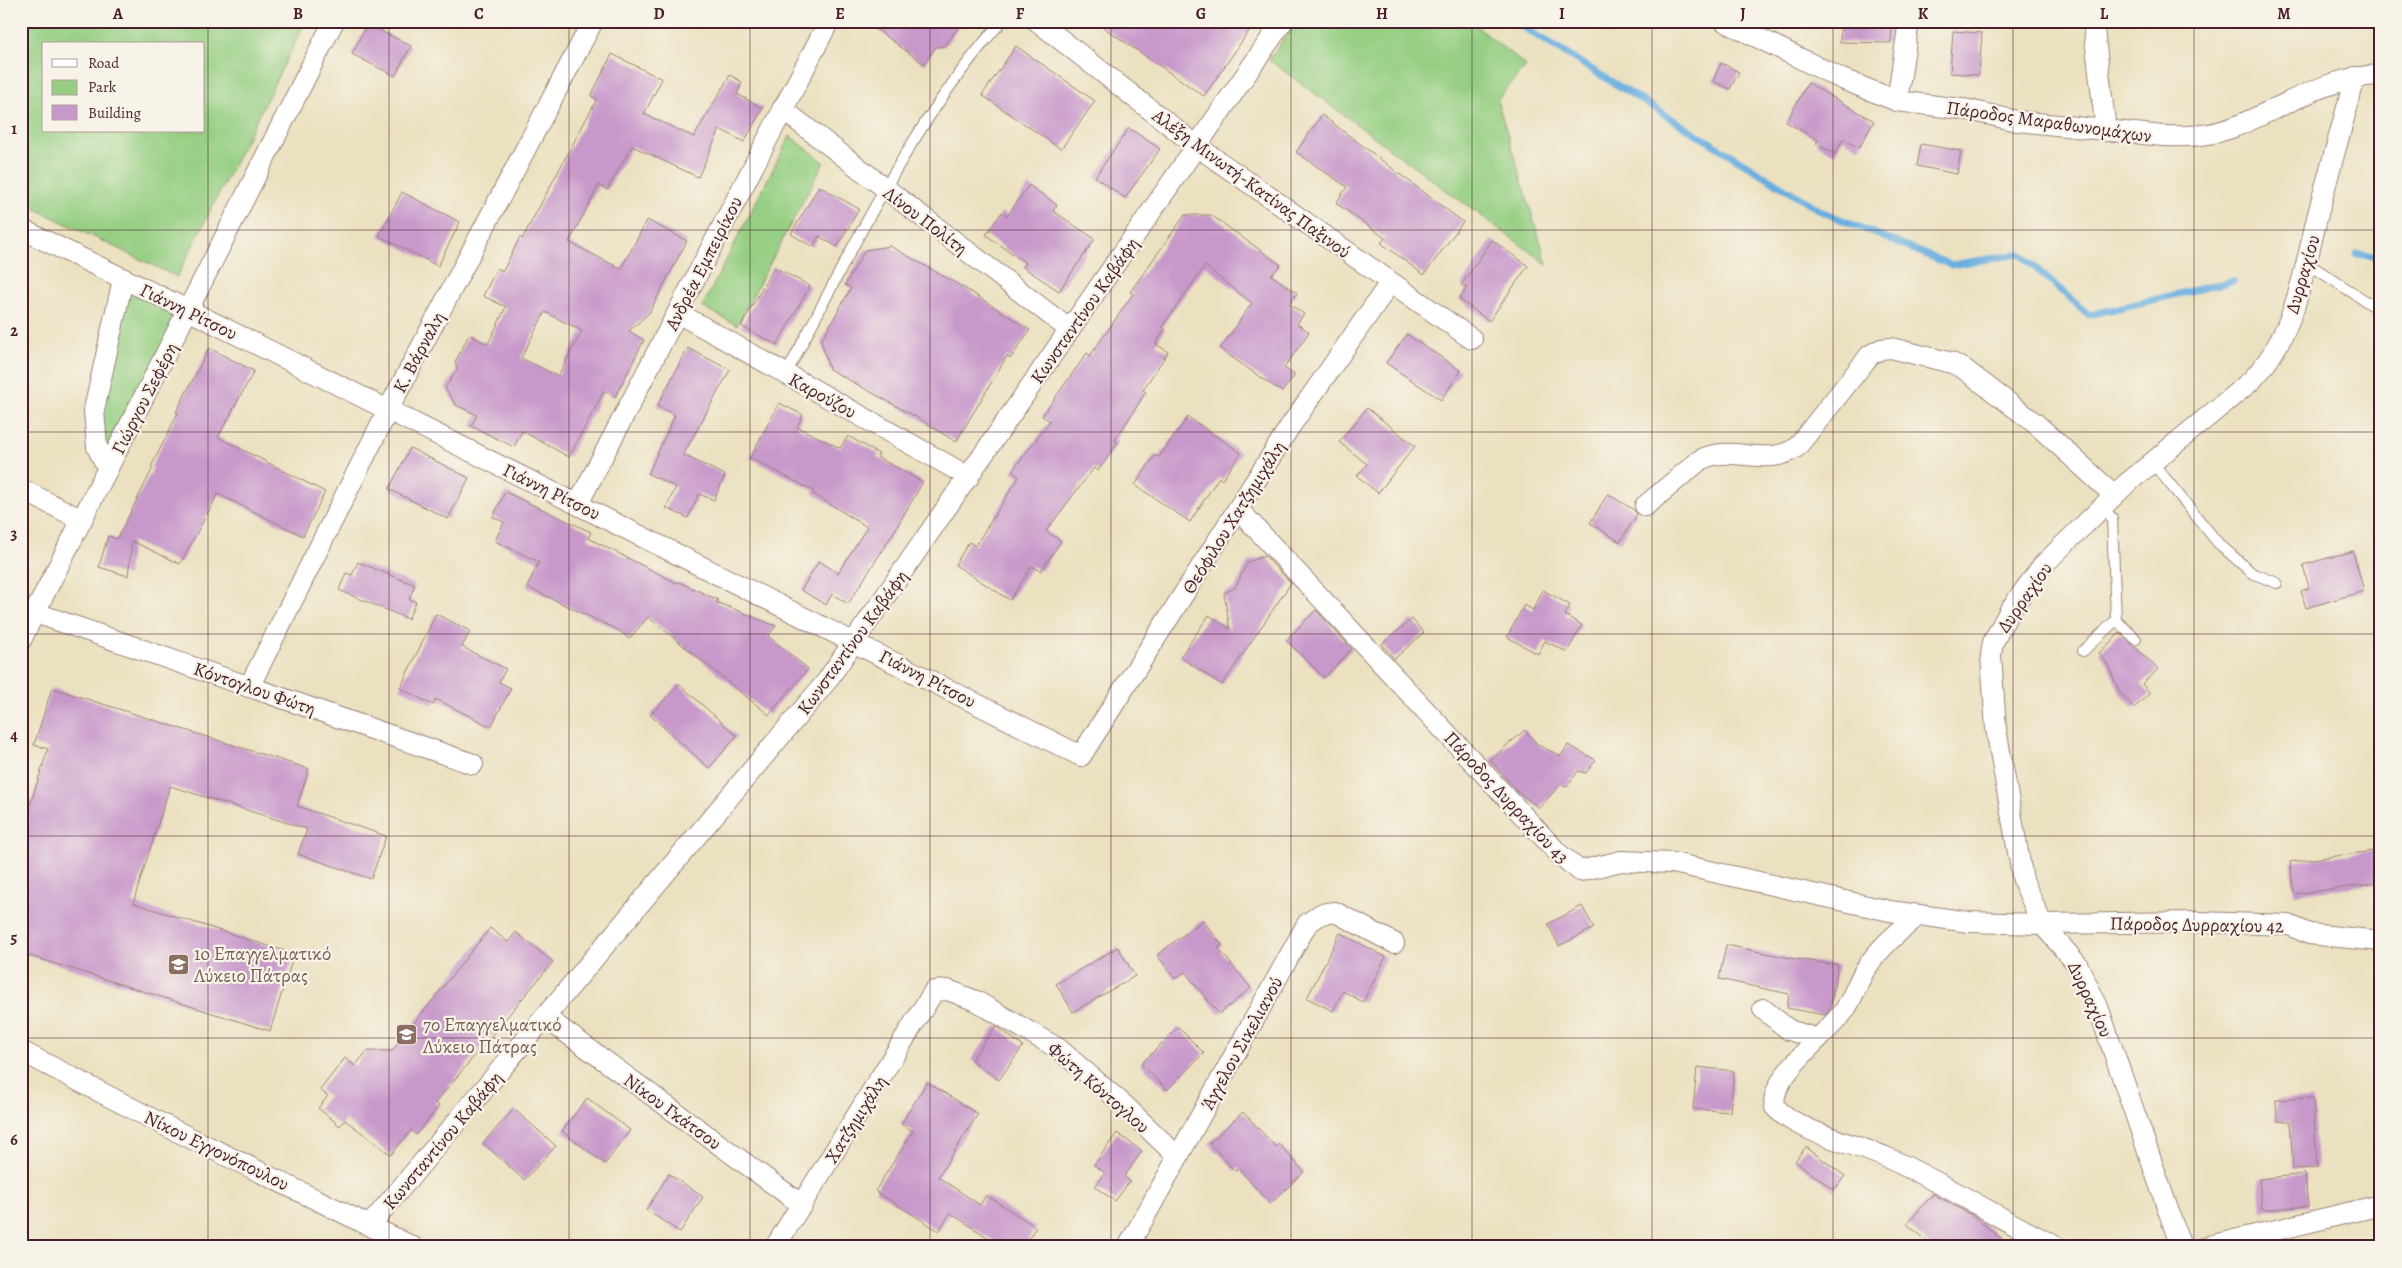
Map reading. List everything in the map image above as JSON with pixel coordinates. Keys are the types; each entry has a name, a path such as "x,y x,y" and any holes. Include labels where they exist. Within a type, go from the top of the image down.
{"street":[{"name":"Γιώργου Σεφέρη","path":"21,640 334,21"},
{"name":"Κ. Βάρναλη","path":"249,687 388,410 593,21"},
{"name":"Ανδρέα Εμπειρίκου","path":"578,504 828,21"},
{"name":"Αλέξη Μινωτή-Κατίνας Παξινού","path":"1037,21 1198,147 1472,339"},
{"name":"Κωνσταντίνου Καβάφη","path":"370,1225 806,708 969,477 1283,21"},
{"path":"1897,101 1909,21"},
{"path":"2093,21 2106,131"},
{"name":"Πάροδος Μαραθωνομάχων","path":"1731,23 1842,79 1897,101 1969,110 2017,121 2106,131 2187,137 2204,135 2235,126 2318,88 2355,77 2381,75"},
{"name":"Δυρραχίου","path":"2181,1247 2098,1007 2077,964 2042,924 2023,880 1996,729 1992,648 2010,610 2035,575 2108,502 2152,462 2267,365 2301,292 2355,77"},
{"name":"Λίνου Πολίτη","path":"782,109 1070,330"},
{"name":"Γιάννη Ρίτσου","path":"23,228 854,641 1081,756"},
{"path":"108,468 96,447 94,410 123,279"},
{"name":"Θεόφιλου Χατζημιχάλη","path":"1081,756 1313,392 1390,283"},
{"name":"Καρούζου","path":"678,313 969,477"},
{"path":"1646,506 1700,460 1709,455 1722,453 1766,458 1789,453 1797,447 1870,355 1881,348 1891,348 1952,363 1964,369 2035,423 2108,502"},
{"path":"21,489 82,520"},
{"name":"Πάροδος Δυρραχίου 43","path":"1238,509 1573,868 1580,871 1614,862 1633,860 1673,863 1918,916 1969,922 2042,924"},
{"name":"Κόντογλου Φώτη","path":"36,613 474,764"},
{"name":"Άγγελου Σικελιανού","path":"1128,1247 1307,924 1321,914 1335,912 1394,943"},
{"path":"1918,916 1888,940 1865,970 1844,1010 1777,1086 1773,1102 1781,1114 1805,1127 1849,1142 1922,1174 2057,1247"},
{"name":"Πάροδος Δυρραχίου 42","path":"2042,924 2155,922 2289,925 2309,934 2381,941"},
{"name":"Φώτη Κόντογλου","path":"934,992 948,990 976,1001 1059,1049 1124,1105 1178,1157"},
{"name":"Χατζημιχάλη","path":"775,1247 934,992"},
{"path":"1763,1009 1789,1030 1818,1039"},
{"name":"Νίκου Γκάτσου","path":"545,1016 802,1205"},
{"name":"Νίκου Εγγονόπουλου","path":"21,1052 166,1126 413,1247"},
{"path":"2205,1247 2381,1205"}],"lane":[{"path":"786,374 884,188 920,128 952,81 1002,21"},
{"path":"2307,263 2381,311"},
{"path":"2152,462 2218,544 2252,573 2278,584"},
{"path":"2108,502 2112,518 2116,620 2136,639"},
{"path":"2083,651 2116,620"}],"green space":[{"path":"21,21 306,21 177,277 21,202"},
{"path":"1296,21 1470,21 1526,66 1497,100 1547,264 1269,60"},
{"path":"790,136 824,162 737,325 702,307"},
{"path":"123,279 188,310 108,469 97,447"}],"building":[{"path":"865,21 963,21 945,46 936,47 924,64"},
{"path":"1094,21 1256,21 1204,96"},
{"path":"1841,21 1892,21 1891,43 1840,42"},
{"path":"367,24 411,46 395,76 352,54"},
{"path":"1953,31 1982,33 1979,75 1950,73"},
{"path":"1016,46 1095,101 1061,149 982,95"},
{"path":"612,54 662,79 644,114 694,137 730,75 742,82 737,94 763,108 744,142 720,129 698,177 632,146 607,190 599,185 569,242 621,269 647,220 687,241 649,313 629,331 644,340 615,397 604,391 569,457 522,431 514,447 471,426 477,415 456,405 445,388 457,370 455,362 469,335 488,344 506,307 483,296 497,268 503,271 520,237 522,239 597,99 591,96","holes":["545,312 582,331 558,376 521,358"]},
{"path":"1721,63 1739,72 1730,89 1713,81"},
{"path":"1808,83 1874,121 1859,148 1843,139 1835,154 1816,144 1818,140 1786,122"},
{"path":"1322,115 1463,222 1424,275 1381,243 1385,238 1336,203 1347,187 1296,152"},
{"path":"1129,128 1160,149 1125,198 1095,177"},
{"path":"1921,144 1961,151 1957,174 1917,166"},
{"path":"1029,185 1057,205 1053,211 1095,239 1059,291 1023,267 1026,263 986,235 1002,212 1007,216"},
{"path":"819,186 859,209 837,247 819,236 813,247 791,234"},
{"path":"402,192 460,222 438,266 379,236"},
{"path":"1185,215 1211,215 1281,265 1271,275 1297,293 1289,304 1304,314 1297,324 1309,332 1284,368 1295,375 1282,392 1220,349 1252,303 1205,266 1162,327 1165,329 1156,344 1168,352 1143,390 1146,392 1115,440 1118,442 1098,471 1094,468 1046,531 1061,541 1041,571 1032,566 1010,600 955,565 969,542 975,546 1019,477 1012,471 1050,421 1042,416 1087,353 1090,356 1133,294 1130,292"},
{"path":"1492,240 1528,266 1489,321 1459,299 1467,288 1461,285"},
{"path":"890,246 966,289 1030,330 1010,359 1007,356 956,442 918,418 829,369 821,341 851,288 845,285 865,250"},
{"path":"774,267 810,286 777,345 741,326"},
{"path":"1407,334 1461,371 1441,400 1386,363"},
{"path":"209,348 254,371 218,437 325,492 303,536 218,494 180,564 132,541 128,576 99,567 108,536 117,539 153,468 151,467 178,413 176,412"},
{"path":"688,348 730,370 683,455 725,475 714,500 699,494 688,518 666,508 676,487 648,474 675,415 657,406"},
{"path":"779,403 803,415 797,427 840,448 848,436 879,454 877,457 923,482 848,604 832,594 826,605 801,590 819,561 838,573 867,527 812,493 814,491 750,458"},
{"path":"1367,408 1415,446 1378,493 1357,476 1367,464 1339,442"},
{"path":"1188,417 1241,453 1222,480 1219,477 1190,522 1135,485 1155,455 1159,457"},
{"path":"410,448 469,478 448,519 389,489"},
{"path":"505,492 591,532 588,538 677,583 679,582 718,600 716,602 776,626 768,636 808,669 769,715 648,617 629,639 620,631 527,587 539,562 495,541 504,522 493,517"},
{"path":"1608,494 1634,510 1637,514 1620,542 1590,523"},
{"path":"2353,551 2364,591 2306,608 2301,591 2309,588 2303,565"},
{"path":"1265,556 1291,583 1222,685 1180,657 1209,615 1230,629 1224,593 1235,588 1248,562"},
{"path":"358,562 415,585 409,599 416,602 408,619 339,590 346,573 352,575"},
{"path":"1543,590 1570,605 1565,615 1582,625 1567,652 1545,641 1538,654 1507,637 1524,605 1533,610"},
{"path":"1316,610 1352,649 1324,678 1286,640"},
{"path":"436,614 470,631 462,647 506,669 499,682 511,688 491,727 436,699 433,705 400,688"},
{"path":"1412,619 1424,633 1394,659 1382,644"},
{"path":"2120,633 2158,669 2142,684 2150,693 2134,708 2119,691 2108,665 2099,653"},
{"path":"679,684 737,736 709,768 650,715"},
{"path":"52,688 309,769 297,806 386,836 371,879 298,854 307,829 170,786 133,903 294,954 270,1031 21,953 21,833 48,749 34,745"},
{"path":"1525,730 1538,745 1561,756 1568,745 1596,760 1586,773 1578,771 1567,787 1561,784 1539,808 1516,790 1490,760"},
{"path":"2381,850 2381,883 2294,894 2290,862"},
{"path":"1582,906 1594,928 1559,946 1548,924"},
{"path":"1203,920 1222,945 1218,948 1251,988 1219,1014 1185,972 1175,979 1157,955"},
{"path":"490,928 508,942 516,932 553,962 435,1103 439,1106 416,1135 411,1130 391,1155 345,1120 340,1126 318,1108 328,1096 320,1090 345,1058 355,1066 367,1051 392,1051"},
{"path":"1340,933 1386,957 1363,1002 1343,991 1333,1011 1307,998"},
{"path":"1726,945 1795,959 1838,965 1830,1009 1825,1015 1787,1008 1789,994 1719,979"},
{"path":"1118,947 1135,976 1073,1012 1056,984"},
{"path":"996,1026 1023,1046 999,1080 971,1060"},
{"path":"1178,1027 1204,1053 1167,1090 1141,1064"},
{"path":"1697,1067 1734,1071 1730,1112 1693,1109"},
{"path":"927,1082 978,1114 938,1177 980,1205 986,1195 1036,1227 1023,1247 1003,1247 950,1213 939,1231 875,1191 913,1131 901,1124"},
{"path":"587,1098 630,1130 605,1164 562,1131"},
{"path":"2313,1098 2317,1168 2293,1169 2290,1121 2277,1121 2276,1100"},
{"path":"514,1109 556,1146 524,1180 483,1143"},
{"path":"1243,1112 1276,1147 1279,1144 1304,1172 1270,1204 1238,1168 1235,1171 1209,1143"},
{"path":"1117,1133 1142,1151 1124,1177 1130,1181 1115,1201 1095,1187 1105,1173 1094,1165"},
{"path":"1806,1147 1845,1176 1834,1190 1795,1161"},
{"path":"669,1174 703,1197 680,1232 646,1210"},
{"path":"2305,1174 2308,1206 2262,1210 2259,1179"},
{"path":"1933,1194 1973,1216 2012,1247 1935,1247 1907,1224"}],"waterway":[{"path":"1513,21 1823,212 1951,265 2020,254 2089,315 2233,281"},
{"path":"2357,254 2381,257"}],"place":[{"name":"1o Επαγγελματικό Λύκειο Πάτρας","path":"178,964"},
{"name":"7ο Επαγγελματικό Λύκειο Πάτρας","path":"407,1035"}]}
